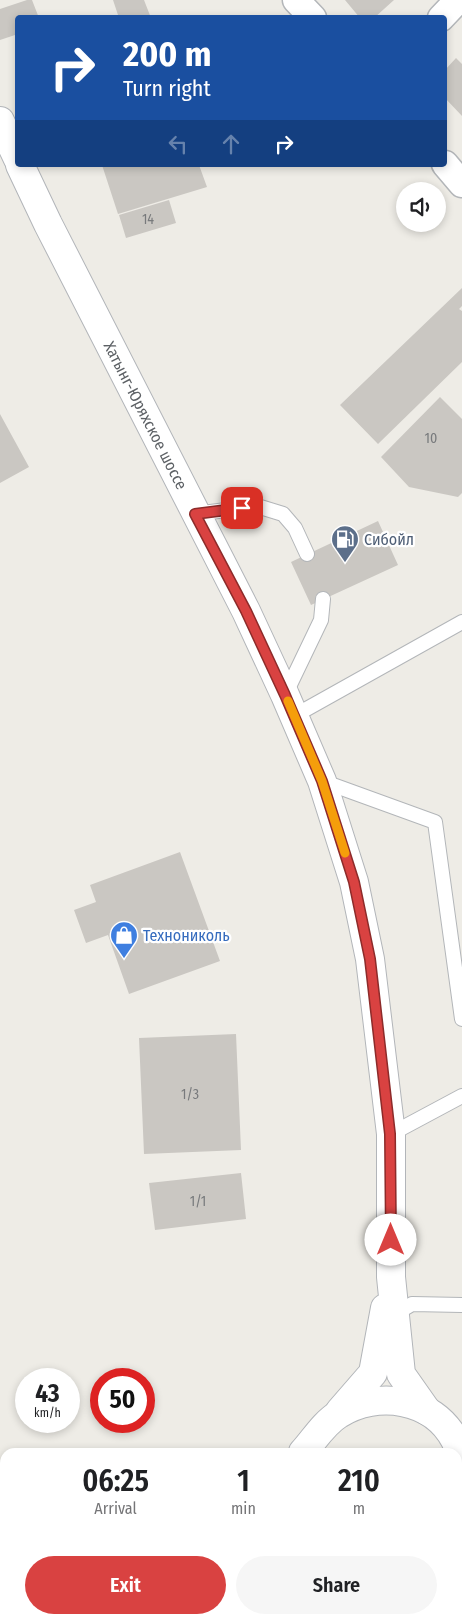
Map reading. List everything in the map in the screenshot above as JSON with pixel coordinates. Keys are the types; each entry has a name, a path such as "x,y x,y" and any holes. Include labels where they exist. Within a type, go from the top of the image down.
{"main road":[{"path":"0,122 15,153"},
{"name":"Хатынг-Юряхское шоссе","path":"21,167 52,233 246,611 290,705 322,781 354,882 370,959 390,1134 391,1277 401,1374 427,1411"},
{"name":"Хатынг-Юряхское шоссе","path":"310,1448 318,1434 373,1373 391,1277"},
{"path":"337,1414 358,1403 382,1399 405,1402 427,1411 442,1424 460,1447"}],"street":[{"path":"296,0 310,15"},
{"path":"444,15 458,0"},
{"path":"447,166 462,184"}],"lane":[{"path":"195,514 258,506 283,514 296,528 307,554"},
{"path":"290,705 321,620 323,600"},
{"path":"290,705 462,622"},
{"path":"322,781 435,822 462,1019"},
{"path":"390,1134 462,1096"},
{"path":"395,1314 412,1304 462,1305"}],"building":[{"path":"32,0 38,15 15,15 15,35 0,40 0,9"},
{"path":"113,0 144,0 150,15 118,15"},
{"path":"345,0 394,0 377,15 358,15"},
{"path":"456,58 462,64 462,116 447,100 447,68"},
{"path":"103,167 200,167 207,187 118,214"},
{"path":"169,200 176,223 126,238 119,215"},
{"path":"462,288 462,306 459,309 462,311 462,362 378,444 340,405"},
{"path":"440,397 462,419 462,493 458,497 409,487 381,457"},
{"path":"0,414 29,467 0,483"},
{"name":"Сибойл","path":"378,521 398,565 311,605 291,562"},
{"path":"180,852 220,961 129,994 108,935 86,943 74,910 96,902 90,885"},
{"path":"236,1034 241,1150 144,1154 139,1038"},
{"path":"241,1173 246,1219 155,1230 149,1183"}],"slow traffic":[{"path":"288,701 322,781 345,853"}],"place":[{"name":"Сибойл","path":"345,563"},
{"name":"Технониколь","path":"124,959"}],"route":[{"path":"242,508 195,514 246,611 285,695 322,781 354,882 370,959 390,1134 391,1240"}]}
